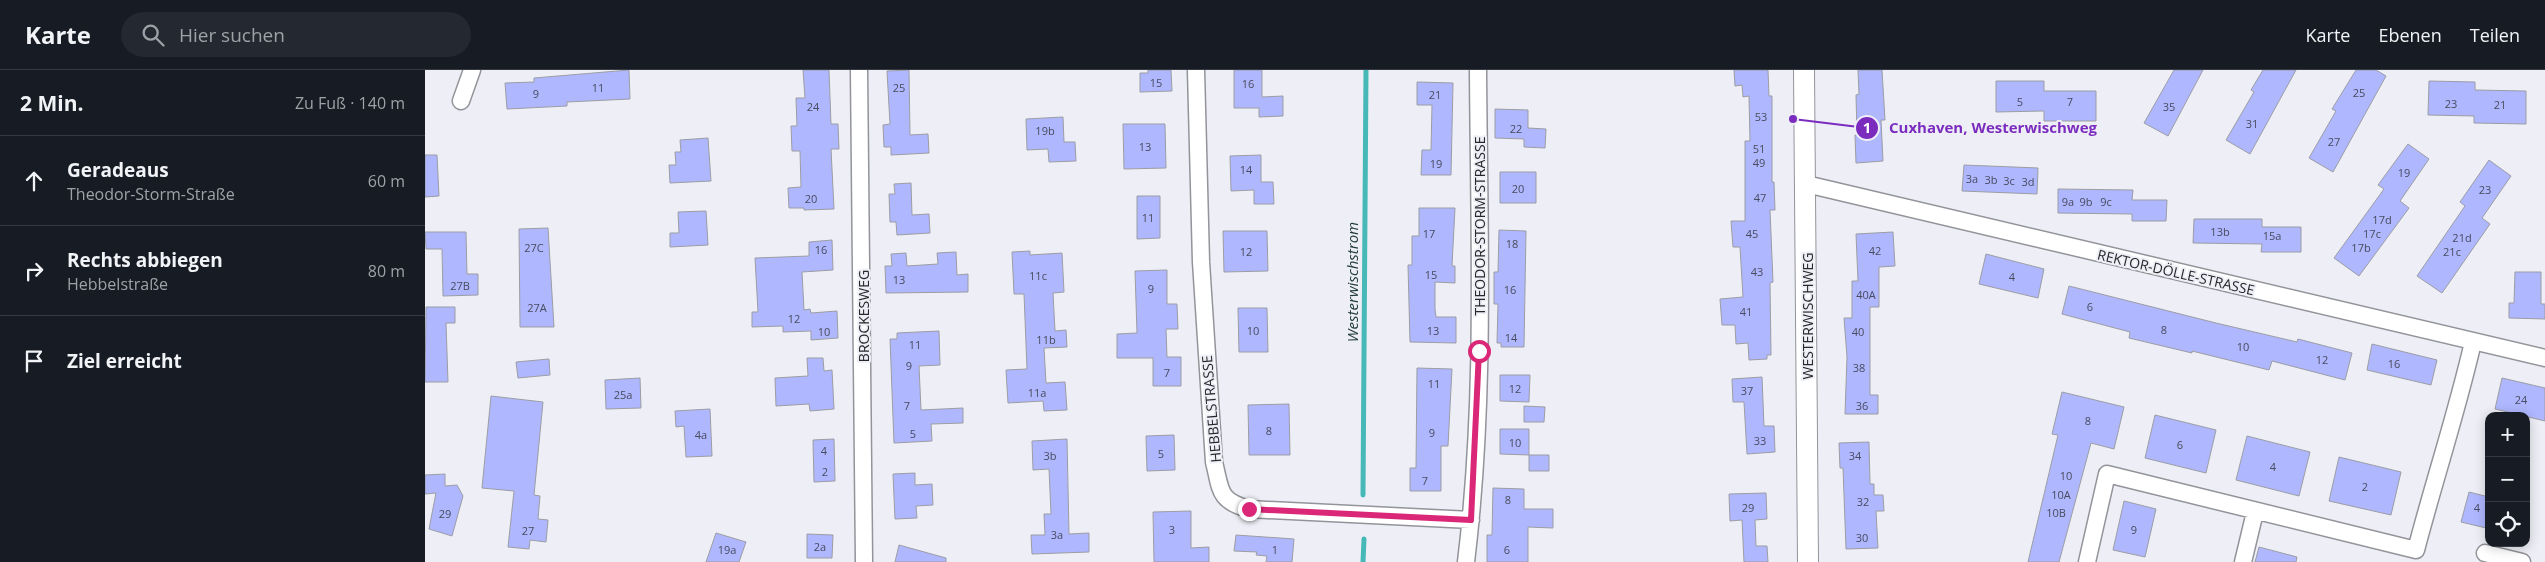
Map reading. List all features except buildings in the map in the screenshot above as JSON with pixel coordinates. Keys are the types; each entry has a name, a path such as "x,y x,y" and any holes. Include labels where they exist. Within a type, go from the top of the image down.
{"street":[{"path":"461,101 471,70"},
{"name":"BROCKESWEG","path":"859,70 864,562"},
{"name":"HEBBELSTRASSE","path":"1196,70 1201,262 1214,462 1222,494 1232,504 1249,509 1471,520"},
{"name":"THEODOR-STORM-STRASSE","path":"1466,562 1471,520 1479,351 1478,70"},
{"name":"WESTERWISCHWEG","path":"1804,70 1808,562"},
{"name":"REKTOR-DÖLLE-STRASSE","path":"1806,184 2545,358"},
{"path":"2087,562 2107,474 2255,512 2416,550 2441,455 2462,393 2473,342"},
{"path":"2243,562 2255,512"},
{"path":"2485,553 2522,562"}],"waterway":[{"name":"Westerwischstrom","path":"1363,495 1366,70"},
{"name":"Westerwischstrom","path":"1363,562 1364,539"}],"place":[{"name":"Cuxhaven, Westerwischweg","path":"1793,119"}],"route":[{"path":"1249,509 1471,520 1479,351"}]}
